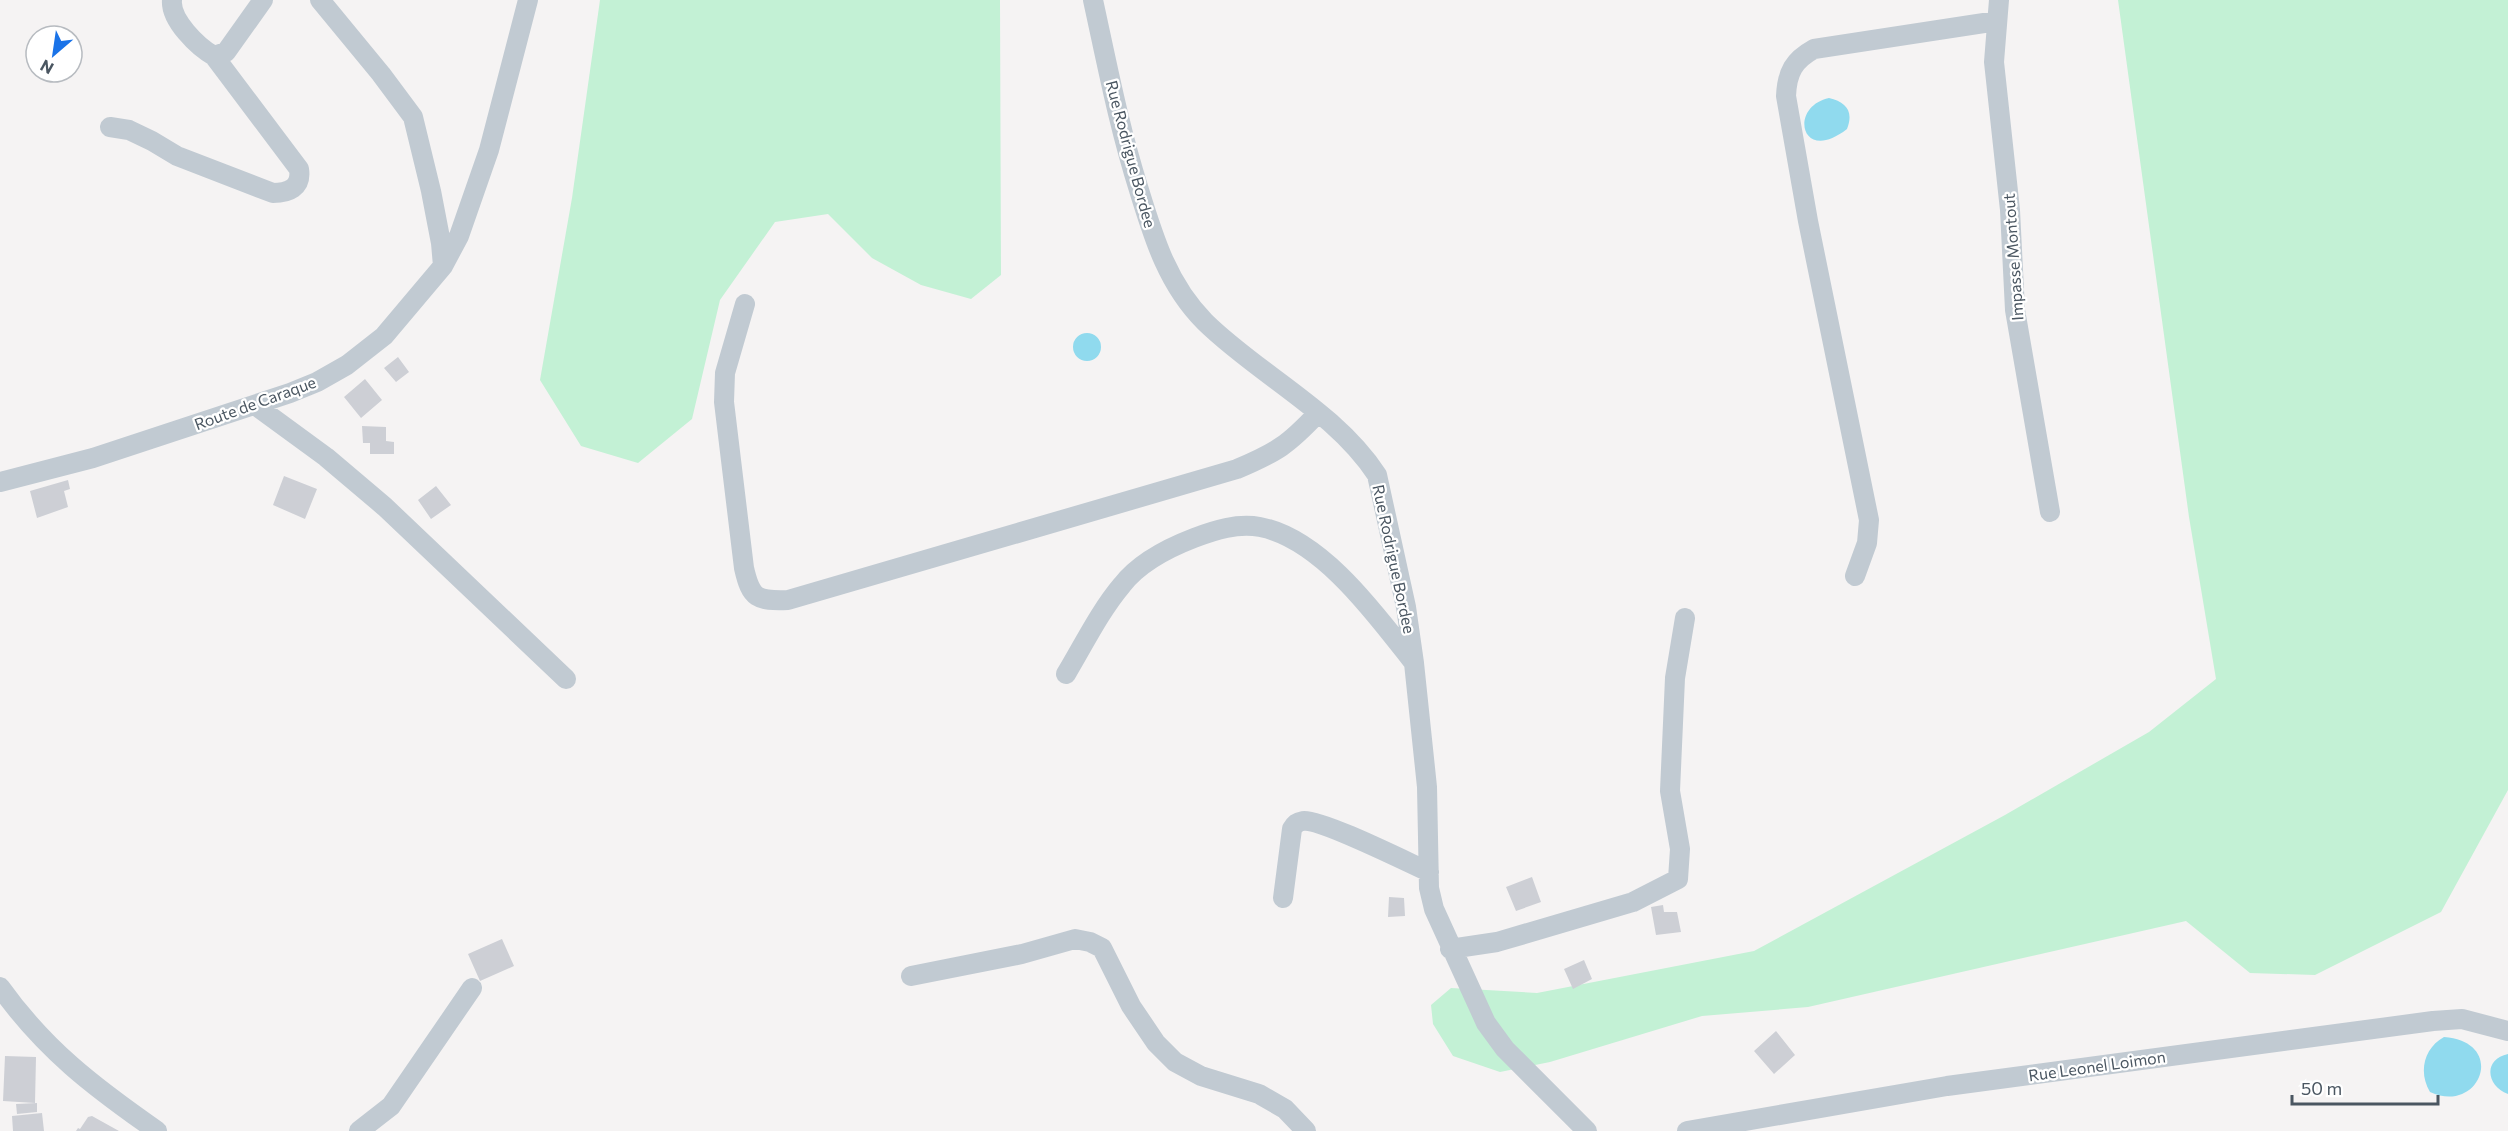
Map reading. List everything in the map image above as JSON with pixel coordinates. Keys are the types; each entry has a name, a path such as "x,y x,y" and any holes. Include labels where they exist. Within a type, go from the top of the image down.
{"street":[{"path":"110,127 129,130 177,156 273,193 288,193 296,186 300,175 299,169 214,57 200,48 180,23 174,14 172,0"},
{"path":"214,57 226,52 263,0"},
{"name":"Route de Caraque","path":"0,482 93,458 255,405 317,382 347,365 384,336 442,266 459,236 489,150 528,0"},
{"name":"Rue Rodrigue Bordee","path":"1093,0 1123,139 1157,250 1171,278 1192,307 1218,334 1317,413 1366,458 1377,476 1406,607 1414,663 1427,787 1429,888 1434,909 1485,1023 1496,1038 1587,1131"},
{"name":"Impasse Montout","path":"1998,0 1994,62 2010,210 2015,309 2050,512"},
{"path":"329,4 413,117 431,191 441,243 442,266"},
{"path":"1855,576 1867,543 1869,520 1808,220 1786,96 1787,82 1791,68 1800,57 1814,49 1997,21"},
{"path":"745,304 725,373 724,402 744,568 748,585 754,596 764,601 788,600 1237,469 1274,453 1292,441 1317,413"},
{"path":"255,405 326,457 386,507 567,679"},
{"path":"1066,674 1107,606 1122,584 1136,570 1176,545 1229,526 1259,527 1298,542 1360,595 1414,663"},
{"path":"1450,949 1497,942 1633,902 1678,879 1680,849 1670,791 1675,678 1685,618"},
{"path":"1283,898 1292,829 1296,823 1305,820 1349,836 1429,872"},
{"path":"911,976 1022,954 1075,939 1090,942 1102,948 1131,1006 1156,1043 1175,1062 1202,1076 1259,1094 1284,1109 1306,1131"},
{"path":"0,987 20,1016 65,1063 157,1131"},
{"path":"359,1131 391,1106 472,988"},
{"name":"Rue Leonel Loimon","path":"1687,1131 1947,1086 2433,1021 2462,1019 2508,1031"}],"green space":[{"path":"600,0 1000,0 1001,275 971,299 921,285 872,258 828,214 775,222 720,300 692,419 638,463 581,446 540,380 572,198"},
{"path":"2118,0 2508,0 2508,790 2441,912 2315,975 2250,973 2186,921 1808,1007 1702,1016 1550,1062 1500,1072 1453,1056 1433,1024 1431,1005 1451,988 1537,993 1754,951 2005,815 2149,732 2216,679 2189,517"}],"water":[{"path":"1829,98 1840,102 1847,108 1849,123 1847,129 1831,138 1819,141 1810,137 1805,130 1805,121 1808,112 1816,103"},
{"path":"1087,333 1097,337 1101,347 1097,357 1087,361 1077,357 1073,347 1077,337"},
{"path":"2444,1037 2464,1042 2476,1051 2481,1063 2480,1075 2473,1086 2462,1094 2448,1096 2430,1092 2426,1084 2425,1061 2432,1047"},
{"path":"2508,1054 2508,1094 2495,1085 2490,1073 2494,1061"}],"building":[{"path":"398,357 409,372 396,382 384,368"},
{"path":"365,379 382,400 361,418 344,397"},
{"path":"362,426 386,427 386,441 394,442 394,454 370,454 370,443 363,443"},
{"path":"284,476 317,489 305,519 273,505"},
{"path":"68,480 70,489 64,491 68,507 37,518 30,491"},
{"path":"436,486 451,505 431,519 418,500"},
{"path":"1532,877 1541,902 1516,911 1506,887"},
{"path":"1389,897 1404,898 1405,916 1388,917"},
{"path":"1663,905 1664,912 1677,912 1681,932 1656,935 1651,907"},
{"path":"502,939 514,966 480,981 468,954"},
{"path":"1584,960 1592,979 1573,989 1564,969"},
{"path":"1776,1031 1795,1055 1774,1074 1754,1051"},
{"path":"5,1056 36,1057 35,1103 3,1101"},
{"path":"37,1103 37,1112 17,1114 16,1104"},
{"path":"42,1113 44,1131 13,1131 12,1116"},
{"path":"92,1116 119,1131 76,1131 88,1117"}]}
